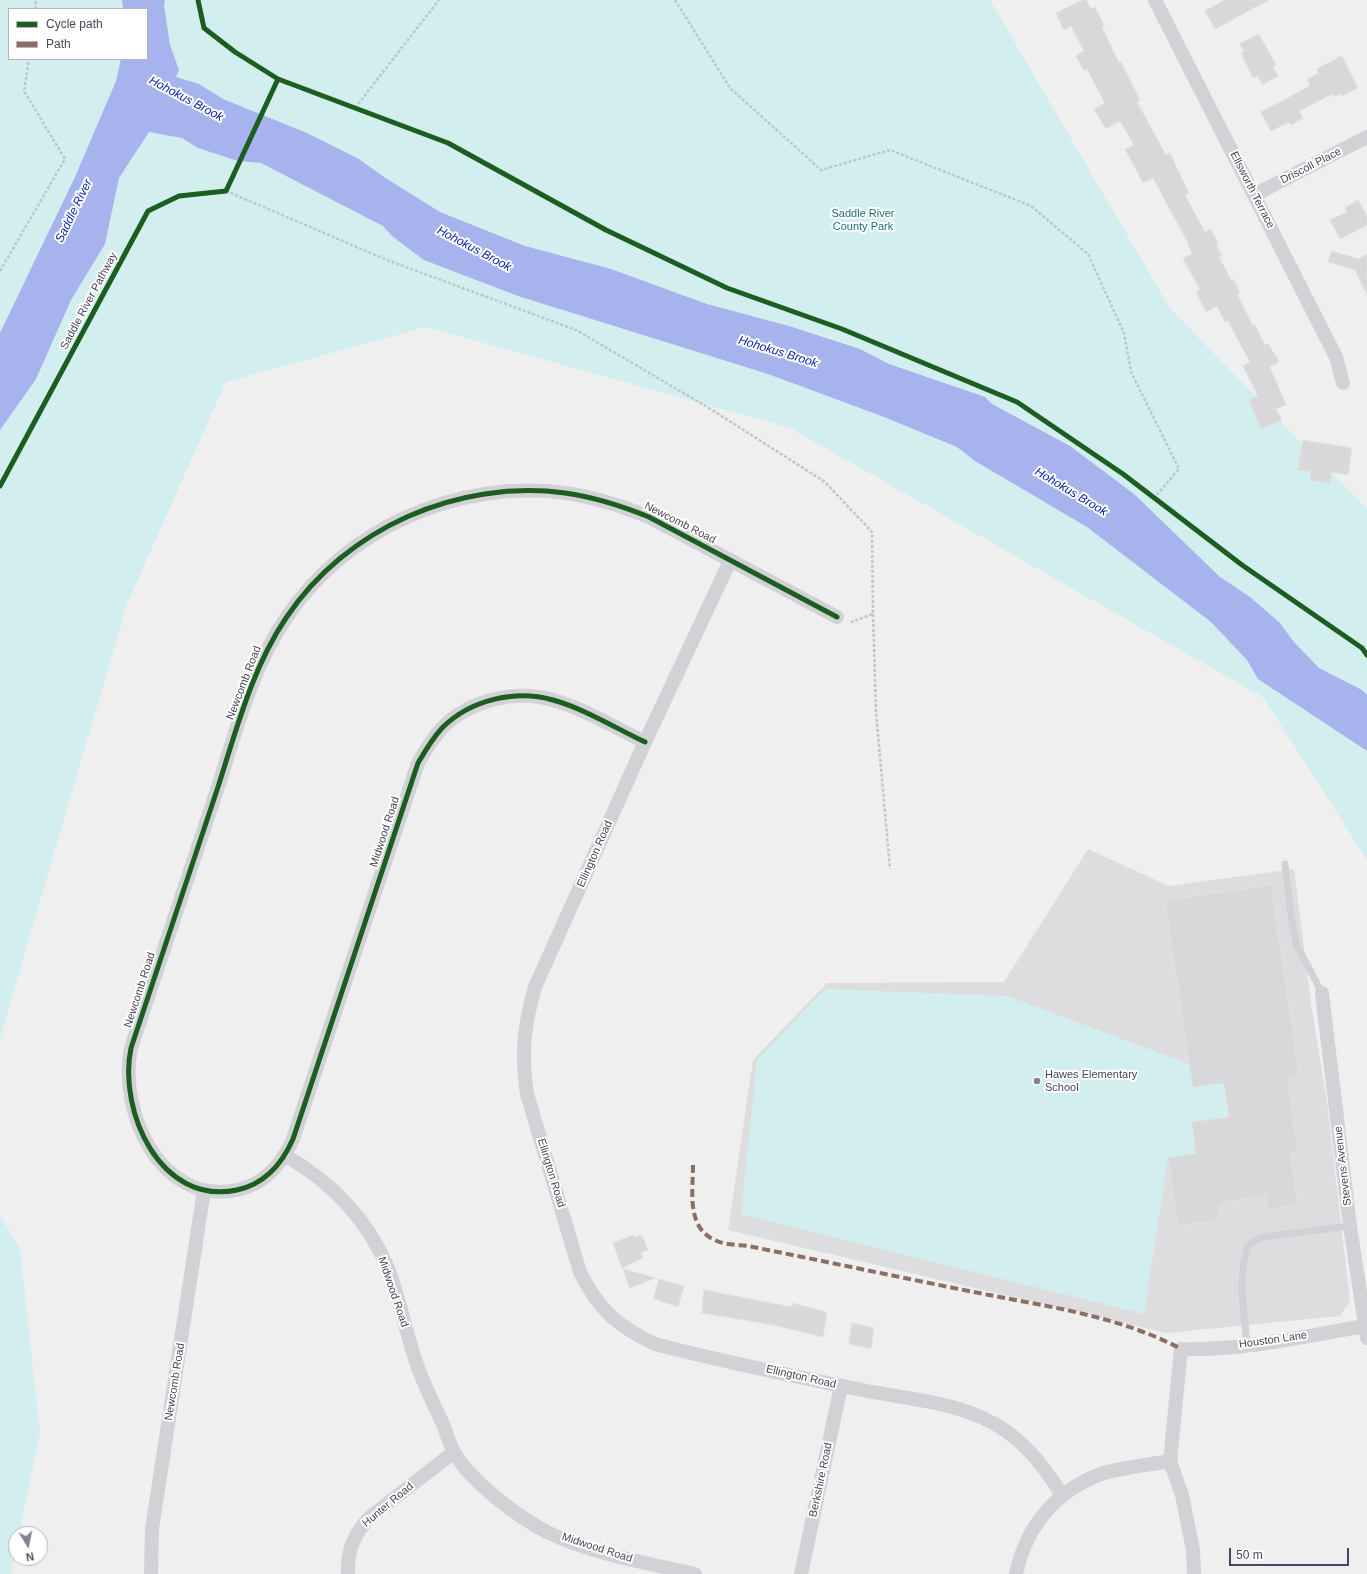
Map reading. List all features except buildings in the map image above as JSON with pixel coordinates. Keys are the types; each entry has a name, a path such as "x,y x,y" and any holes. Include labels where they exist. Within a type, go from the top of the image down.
{"street":[{"name":"Ellsworth Terrace","path":"1155,0 1336,357 1343,383"},
{"name":"Driscoll Place","path":"1254,195 1367,137"},
{"name":"Newcomb Road","path":"286,1156 274,1171 261,1181 245,1188 228,1192 204,1190 193,1187 177,1178 165,1168 146,1142 130,1100 128,1080 130,1055 246,701 270,644 286,617 304,593 336,562 378,531 406,517 439,504 468,497 499,492 529,491 565,493 617,505 649,517 837,617"},
{"name":"Ellington Road","path":"730,560 645,742 535,987 527,1014 523,1040 523,1068 527,1094 580,1272 589,1290 601,1307 616,1322 636,1335 655,1344 841,1386 959,1409 984,1418 1006,1431 1027,1448 1044,1467 1062,1495"},
{"name":"Midwood Road","path":"645,742 567,705 533,696 513,696 492,700 473,706 456,716 429,744 418,764 293,1139 286,1156 325,1182 344,1200 360,1220 376,1245 389,1272 424,1384 454,1452 474,1476 495,1496 522,1517 547,1532 609,1554 695,1574"},
{"name":"Stevens Avenue","path":"1322,993 1350,1226 1366,1332"},
{"name":"Newcomb Road","path":"151,1574 152,1530 204,1190"},
{"name":"Houston Lane","path":"1170,1461 1181,1349 1201,1350 1366,1332"},
{"name":"Berkshire Road","path":"801,1574 841,1386"},
{"name":"Hunter Road","path":"348,1574 348,1559 351,1544 359,1528 370,1517 454,1452"},
{"path":"1016,1574 1023,1548 1032,1529 1046,1510 1062,1495 1085,1480 1105,1473 1170,1461 1182,1495 1193,1550 1194,1574"}],"lane":[{"path":"1285,864 1290,915 1296,943 1322,993"},
{"path":"1247,1345 1241,1283 1242,1263 1248,1245 1263,1237 1350,1226"}],"path":[{"path":"198,0 204,28 235,52 278,79 448,143 606,230 728,288 842,329 1017,402 1123,474 1242,565 1362,648 1367,654"},
{"path":"356,108 439,0"},
{"path":"675,0 730,88 821,170 890,150 1031,206 1088,254 1124,333 1131,372 1179,469 1154,498"},
{"path":"0,271 65,159 24,91 28,60"},
{"path":"278,79 269,102 226,191 387,260 576,330 709,408 825,482 872,532 876,712 890,868"},
{"path":"837,617 842,626 873,614"}],"shaded area":[{"name":"Hawes Elementary School","path":"1088,849 1169,886 1294,869 1311,1004 1327,1102 1350,1301 1340,1316 1166,1333 728,1230 753,1060 827,983 1004,982"}],"green space":[{"name":"Saddle River County Park","path":"0,0 990,0 1171,310 1367,509 1367,860 1263,697 790,428 426,327 226,382 127,604 0,1038"},
{"path":"825,989 1007,996 1189,1064 1193,1087 1224,1083 1229,1117 1192,1122 1196,1154 1168,1158 1144,1314 741,1214 757,1060"},
{"path":"0,1216 20,1248 40,1433 21,1526 8,1526 8,1566 13,1566 11,1574 0,1574"}],"water":[{"path":"122,0 165,0 164,5 170,45 179,70 176,77 199,84 223,99 307,133 359,159 384,177 440,212 525,246 611,269 707,304 789,326 860,349 889,364 985,397 992,404 1070,446 1134,494 1220,577 1250,597 1280,623 1293,641 1319,668 1362,690 1367,695 1367,751 1258,679 1247,660 1211,622 1087,527 975,461 957,447 884,417 768,374 518,296 424,260 392,236 383,226 261,163 238,161 198,148 182,138 149,132 119,178 105,244 71,300 36,379 0,430 0,333 75,177 116,81 121,60 148,60 148,8 123,8"}],"marked path":[{"path":"693,1165 692,1200 697,1222 702,1231 711,1238 723,1243 748,1246 1062,1309 1112,1321 1136,1329 1181,1349"}],"cycle path":[{"path":"198,0 204,28 235,52 278,79 448,143 606,230 727,288 842,329 1017,402 1123,474 1242,565 1362,648 1367,655"},
{"name":"Saddle River Pathway","path":"0,486 148,211 179,196 226,191 278,79"},
{"path":"645,742 565,704 538,697 524,696 494,699 466,710 453,718 442,728 418,763 293,1139 284,1157 264,1178 256,1183 237,1190 210,1191 186,1183 166,1169 150,1149 139,1125 131,1099 129,1073 131,1048 218,787 238,722 254,679 274,637 286,618 311,586 340,559 372,535 408,516 446,503 485,494 525,491 565,493 608,502 649,517 837,617"}],"place":[{"name":"Hawes Elementary School","path":"1037,1081"}],"water label":[{"name":"Hohokus Brook","path":"186,99"},
{"name":"Saddle River","path":"74,211"},
{"name":"Hohokus Brook","path":"474,249"},
{"name":"Hohokus Brook","path":"778,352"},
{"name":"Hohokus Brook","path":"1071,492"}]}
